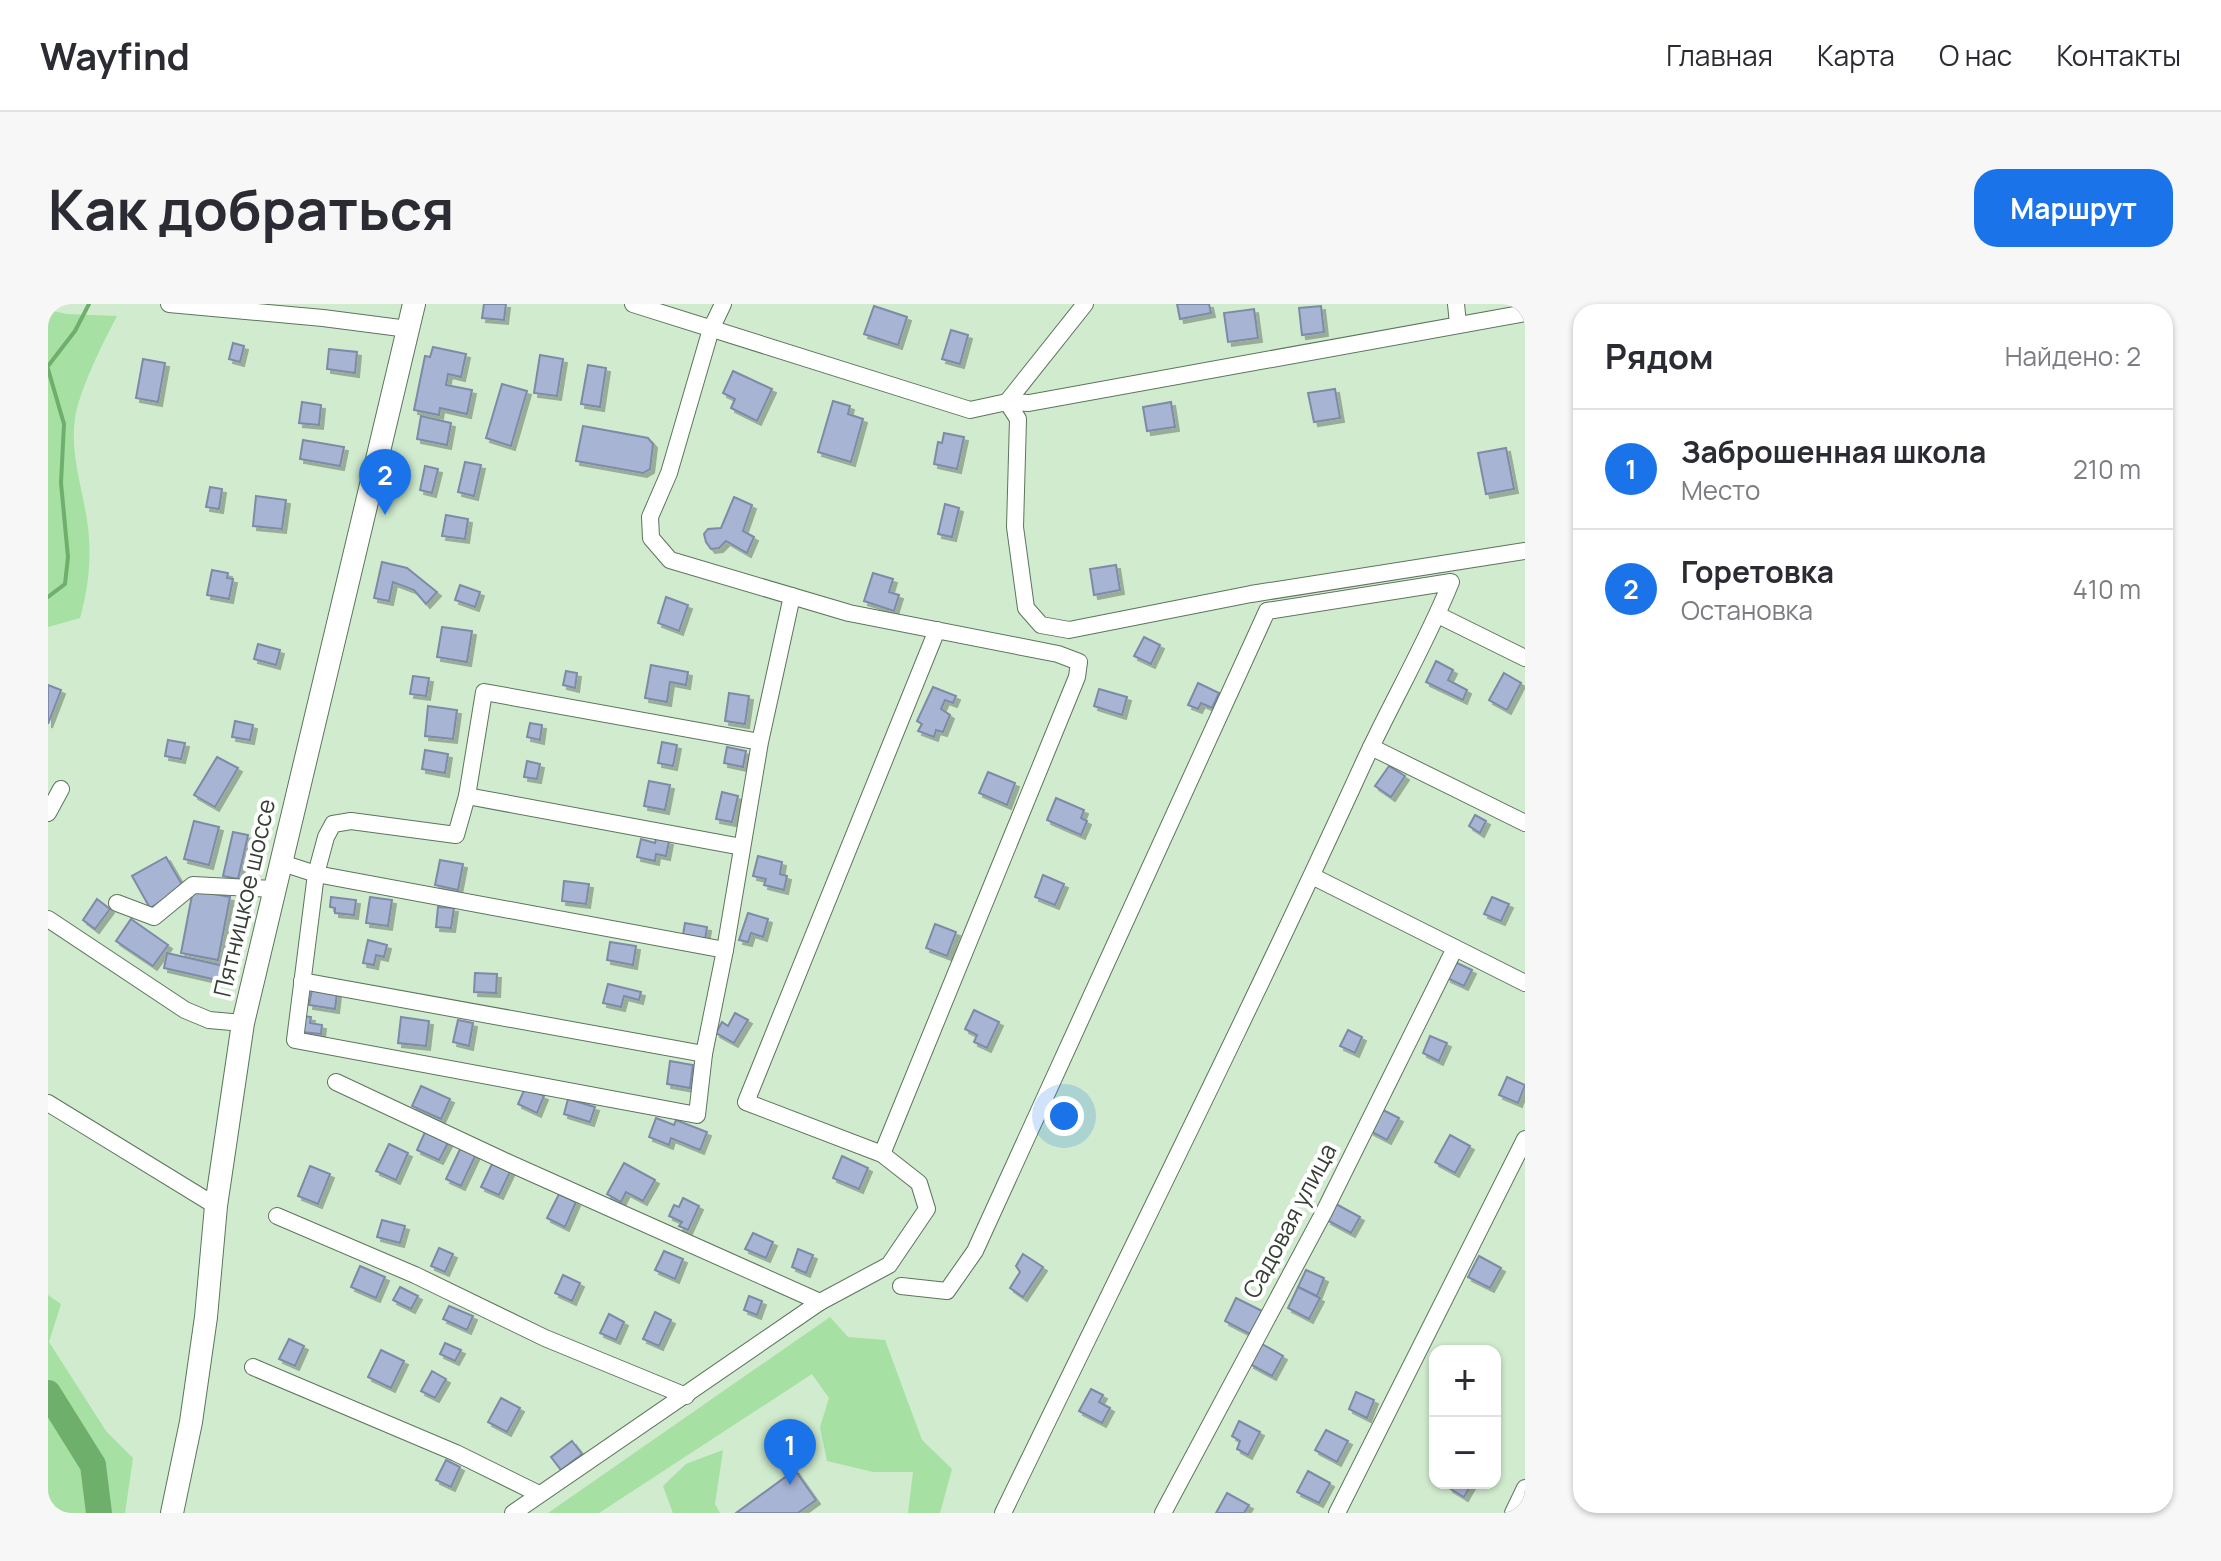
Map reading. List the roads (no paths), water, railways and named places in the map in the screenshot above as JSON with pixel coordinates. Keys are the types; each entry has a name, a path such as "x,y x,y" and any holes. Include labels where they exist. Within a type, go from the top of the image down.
{"main road":[{"name":"Пятницкое шоссе","path":"172,1513 193,1409 206,1317 216,1206 243,1023 414,304"}],"street":[{"path":"169,304 408,329"},
{"path":"633,304 970,410 1007,402 1029,403 1525,313"},
{"path":"723,304 711,329 669,473 650,517 651,538 670,560 849,613 1058,654 1079,662 1077,677 882,1154"},
{"path":"1007,402 1085,304"},
{"path":"1456,304 1458,324"},
{"path":"1007,402 1018,419 1015,527 1026,608 1041,625 1069,630 1251,594 1525,551"},
{"path":"901,1286 947,1291 975,1251 1267,611 1451,582 1438,615 1371,747 1312,876 1003,1513"},
{"path":"760,742 484,692 467,796 456,835 351,821 333,824 326,837 316,874 295,1040 697,1115 704,1054 760,742 792,596"},
{"path":"1438,615 1525,658"},
{"path":"513,1513 820,1302 889,1265 927,1209 919,1183 882,1154 746,1102 937,630"},
{"path":"1371,747 1525,823"},
{"path":"48,813 61,789"},
{"path":"467,796 742,847"},
{"path":"279,862 316,874 725,950"},
{"path":"1312,876 1525,983"},
{"path":"117,903 154,917 193,885 273,889"},
{"path":"48,919 185,1010 209,1020 243,1023"},
{"name":"Садовая улица","path":"1163,1513 1324,1212 1455,948"},
{"path":"302,981 704,1054"},
{"path":"336,1082 820,1302"},
{"path":"48,1103 216,1206"},
{"path":"1337,1513 1525,1139"},
{"path":"277,1216 415,1275 545,1338 686,1396"},
{"path":"253,1367 456,1453 539,1494"},
{"path":"1513,1513 1525,1488"}],"waterway":[{"path":"48,366 75,331 89,304"},
{"path":"48,369 64,424 61,483 68,557 65,584 48,597"},
{"path":"48,1393 93,1465 99,1513"},
{"path":"48,1508 55,1513"}],"place":[{"name":"Горетовка","path":"385,515"},
{"name":"Заброшенная школа","path":"790,1485"}]}
